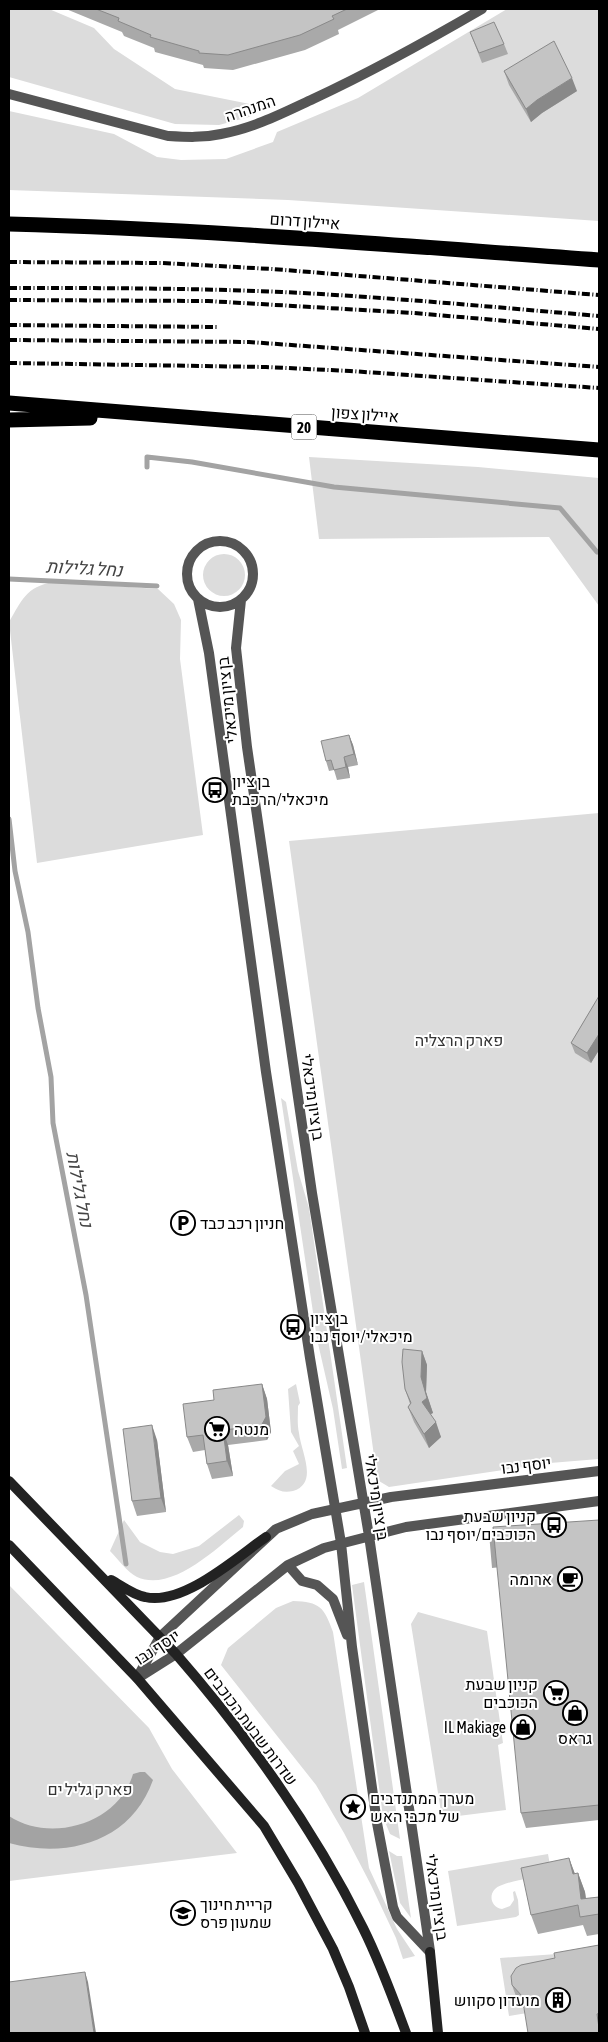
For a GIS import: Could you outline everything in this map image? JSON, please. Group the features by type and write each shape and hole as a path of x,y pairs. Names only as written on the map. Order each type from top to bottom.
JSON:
{"highway":[{"name":"איילון דרום","path":"9,224 126,227 260,235 599,260"},
{"name":"איילון צפון","path":"9,403 599,450"},
{"path":"9,420 167,417"}],"main road":[{"name":"שדרות שבעת הכוכבים","path":"9,1481 176,1654 289,1800 310,1830 364,1929 387,1981 406,2033"},
{"path":"95,1568 126,1589 145,1597 163,1598 176,1595 199,1584 266,1538"},
{"path":"9,1545 137,1678 264,1826 333,1949 349,1986 365,2033"},
{"path":"430,1952 438,2033"}],"street":[{"name":"המנהרה","path":"9,94 168,136 192,137 220,134 268,120 339,87 482,9"},
{"path":"223,542 240,548 251,563 252,584 241,600 225,607 215,607 198,599 190,588 188,580 189,563 193,556 206,544 223,542"},
{"name":"בן ציון מיכאלי","path":"198,599 209,653 267,1079 341,1543 352,1646 390,1895 397,1917 430,1952"},
{"name":"בן ציון מיכאלי","path":"241,600 236,648 247,747 312,1192 364,1503 430,1952"},
{"name":"יוסף נבו","path":"137,1678 160,1637 276,1529 312,1514 400,1496 599,1471"},
{"name":"יוסף נבו","path":"137,1678 176,1654 288,1565 324,1548 406,1526 599,1501"},
{"path":"288,1565 302,1581 317,1585 333,1599 352,1646"}],"green space":[{"path":"9,9 49,9 94,28 114,49 175,89 265,107 249,117 219,125 175,124 9,77"},
{"path":"507,9 599,9 599,221 288,200 9,190 9,111 114,134 157,157 181,160 226,159 273,142 277,132 358,98"},
{"path":"309,457 478,467 599,478 599,606 549,537 319,539"},
{"path":"228,554 236,557 242,563 245,575 242,587 236,593 220,596 212,593 206,587 203,571 206,563 212,557"},
{"path":"53,582 158,589 174,604 181,620 180,659 203,835 37,863 9,622 22,601 31,591 44,584"},
{"name":"פארק הרצליה","path":"599,813 599,1459 550,1463 389,1487 379,1481 375,1463 289,841"},
{"path":"281,1098 286,1102 298,1171 309,1208 347,1468 342,1469 333,1409 317,1339"},
{"path":"296,1384 300,1403 298,1406 298,1430 307,1474 301,1487 293,1491 284,1492 271,1486 285,1471 299,1464 293,1451 299,1446 291,1432 288,1389"},
{"path":"239,1515 244,1521 243,1527 194,1566 165,1579 151,1580 133,1575 110,1551 124,1520 140,1542 160,1552 173,1554 199,1546"},
{"path":"364,1582 400,1839 390,1834 383,1817 352,1585"},
{"name":"פארק גליל ים","path":"9,1585 149,1728 172,1769 237,1853 9,1881"},
{"path":"293,1601 309,1603 324,1611 333,1632 369,1868 397,1929 415,1956 403,1959 396,1938 371,1885 316,1785 221,1665 228,1648 276,1608"},
{"path":"418,1612 487,1631 503,1743 498,1745 506,1810 442,1818 411,1624"},
{"path":"389,1851 397,1856 402,1856 411,1918 400,1903"},
{"path":"548,1854 552,1876 508,1883 497,1887 492,1894 491,1897 494,1905 502,1909 510,1906 514,1900 513,1892 515,1891 519,1915 457,1926 448,1871"},
{"path":"599,1951 518,2002 524,2009 533,2012 509,2016 500,1958"}],"shaded area":[{"path":"561,1528 501,1567 492,1568 489,1533"},
{"path":"145,1772 153,1780 143,1801 129,1818 113,1831 94,1841 53,1849 9,1843 9,1816 26,1824 44,1828 63,1828 82,1824 99,1816 114,1805 125,1791 133,1774"}],"building":[{"path":"96,9 347,9 332,16 334,19 300,35 228,55 199,53 199,51 150,37 151,35 118,21 119,18"},
{"path":"494,22 504,44 479,53 470,32"},
{"path":"554,41 572,78 526,109 504,71"},
{"path":"349,735 354,754 344,757 346,767 334,770 331,760 326,761 321,741"},
{"path":"599,996 599,1034 587,1053 571,1043"},
{"path":"403,1349 422,1351 421,1377 427,1398 422,1402 436,1422 424,1434 408,1407 411,1403 405,1389 402,1362"},
{"path":"262,1384 266,1417 261,1426 223,1430 227,1461 207,1464 203,1435 187,1437 183,1404 214,1400 213,1390"},
{"path":"152,1425 161,1498 132,1501 123,1429"},
{"name":"קניון שבעת הכוכבים","path":"599,1520 599,1805 521,1813 493,1527"},
{"path":"569,1858 573,1874 578,1873 581,1899 599,1897 599,1914 580,1917 578,1905 531,1915 521,1868"},
{"name":"מועדון סקווש","path":"599,1945 599,2013 597,2014 599,2033 528,2033 522,1996 512,1985 511,1976 516,1968 521,1965 555,1958 554,1953"},
{"path":"85,1972 94,2033 9,2033 9,1982"}],"waterway":[{"path":"147,467 147,457 192,462 334,487 560,508 597,552"},
{"name":"נחל גלילות","path":"9,579 157,586"},
{"name":"נחל גלילות","path":"9,819 15,871 28,932 38,1008 51,1077 53,1123 86,1295 126,1564"}],"railway":[{"path":"9,262 162,263 272,269 599,295"},
{"path":"9,288 180,289 282,292 401,299 599,316"},
{"path":"9,300 208,301 414,313 599,329"},
{"path":"9,325 218,327"},
{"path":"9,340 249,342 599,367"},
{"path":"9,363 266,367 599,388"}],"place":[{"name":"בן ציון מיכאלי/הרכבת","path":"215,790"},
{"name":"חניון רכב כבד","path":"183,1223"},
{"name":"בן ציון מיכאלי/יוסף נבו","path":"293,1327"},
{"name":"מנטה","path":"217,1429"},
{"name":"קניון שבעת הכוכבים/יוסף נבו","path":"554,1525"},
{"name":"ארומה","path":"570,1579"},
{"name":"קניון שבעת הכוכבים","path":"556,1693"},
{"name":"גראס","path":"575,1713"},
{"name":"IL Makiage","path":"523,1727"},
{"name":"מערך המתנדבים של מכבי האש","path":"353,1807"},
{"name":"קריית חינוך שמעון פרס","path":"183,1913"},
{"name":"מועדון סקווש","path":"558,2000"}]}
